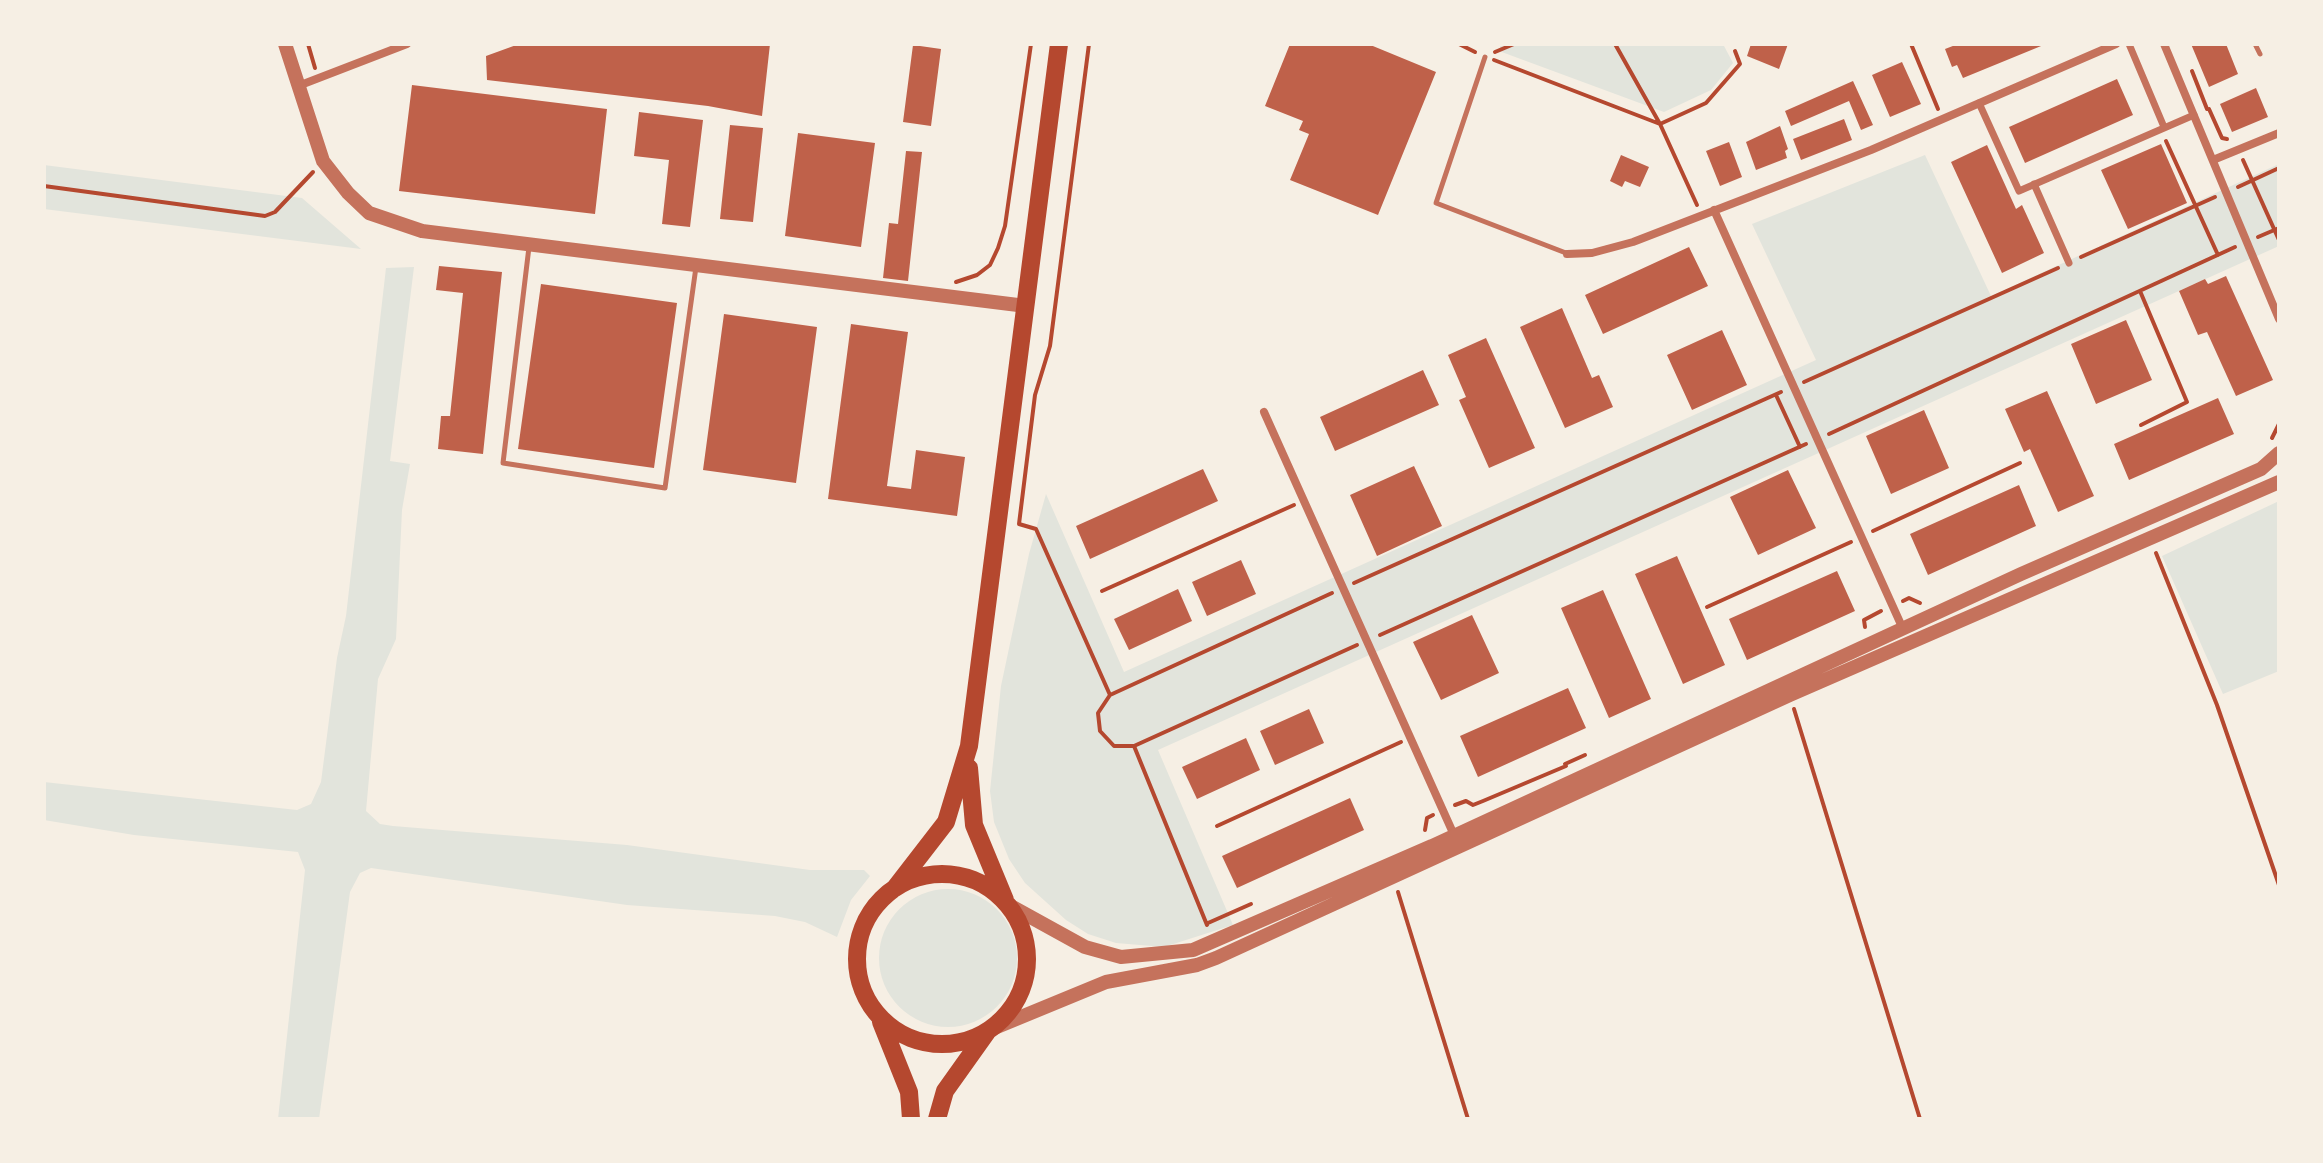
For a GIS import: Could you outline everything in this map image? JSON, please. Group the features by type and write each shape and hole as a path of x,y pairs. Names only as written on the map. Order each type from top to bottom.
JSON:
{"main road":[{"path":"911,1119 909,1092 878,1016 859,980 858,946 869,915 895,888 946,822 969,746 1059,44"},
{"path":"937,1119 945,1091 987,1031 1012,1008 1026,975 1024,938 974,825 969,746"},
{"path":"895,888 922,876 950,874 979,883 1007,904"},
{"path":"878,1016 906,1037 932,1044 963,1042 987,1031"}],"street":[{"path":"285,44 323,161 348,193 369,213 422,231 1026,306"},
{"path":"297,86 407,44"},
{"path":"1567,254 1614,248 1701,215 1942,119 2116,44"},
{"path":"2129,44 2162,128"},
{"path":"2164,44 2279,319"},
{"path":"1979,103 2019,191 2194,115"},
{"path":"2213,160 2279,133"},
{"path":"2034,184 2069,263"},
{"path":"1714,210 1903,629"},
{"path":"1264,412 1454,835"},
{"path":"1007,904 1085,947 1121,957 1159,956 1209,943 2261,469 2279,453"},
{"path":"987,1031 1091,987 1207,962 1839,673 2279,482"},
{"path":"1903,629 1917,630 1960,614 1982,611"},
{"path":"1839,673 1853,661 1894,641 1903,629"},
{"path":"1454,835 1466,837 1512,815 1530,812"},
{"path":"1371,888 1393,872 1436,853 1454,835"}],"lane":[{"path":"2255,44 2260,54"},
{"path":"1485,57 1436,203 1567,254"},
{"path":"529,246 503,463 665,488 696,266"}],"path":[{"path":"308,44 318,78"},
{"path":"954,299 957,279 977,275 990,265 1005,226 1031,44"},
{"path":"1089,44 1050,346 1035,395 1019,524 1036,529 1110,695"},
{"path":"1459,44 1485,57 1660,124 1706,103 1740,64 1735,51"},
{"path":"1485,57 1514,44"},
{"path":"1615,44 1660,124 1701,215"},
{"path":"1911,44 1942,119"},
{"path":"2209,109 2222,138 2234,137 2277,228 2279,240"},
{"path":"2162,128 2218,255"},
{"path":"44,186 265,216 275,212 323,161"},
{"path":"2277,228 1800,447 1134,746 1114,746 1100,731 1098,713 1110,695 2279,168"},
{"path":"2140,291 2187,402 2141,425"},
{"path":"1776,395 1800,447"},
{"path":"1102,591 1304,501"},
{"path":"2150,536 2217,705 2279,885"},
{"path":"1790,695 1920,1119"},
{"path":"1217,826 1410,737"},
{"path":"1134,746 1207,923 1209,943"},
{"path":"1393,878 1468,1119"}],"shaded area":[{"path":"1501,44 1723,44 1733,63 1711,90 1664,112 1499,51"},
{"path":"1925,155 1991,296 2279,164 2279,246 1158,750 1233,925 1164,947 1116,943 1088,934 1066,920 1025,883 1009,859 994,822 990,791 1001,686 1029,554 1046,494 1124,672 1816,360 1752,224"},
{"path":"44,165 302,198 361,249 44,209"},
{"path":"414,267 390,461 410,464 402,510 396,639 378,679 366,811 380,824 393,826 627,845 810,870 864,870 870,876 851,900 837,937 805,922 775,916 627,905 371,868 360,873 350,892 319,1119 278,1119 305,870 298,852 134,835 44,820 44,782 297,810 311,804 321,782 337,658 346,616 386,268"},
{"path":"2279,501 2279,671 2223,694 2162,556"},
{"path":"948,889 974,894 997,909 1012,932 1017,958 1012,984 997,1007 974,1022 948,1027 922,1022 899,1007 884,984 879,958 884,932 899,909 922,894"}],"building":[{"path":"519,44 770,44 762,116 708,106 487,80 486,56"},
{"path":"1290,44 1368,44 1436,72 1378,215 1290,180 1309,134 1299,130 1303,121 1265,106"},
{"path":"1751,44 1788,44 1779,69 1747,56"},
{"path":"1958,44 2046,44 1963,78 1957,65 1952,67 1945,49"},
{"path":"2191,44 2226,44 2238,74 2209,87"},
{"path":"913,45 941,49 931,126 903,122"},
{"path":"1902,62 1921,104 1890,117 1872,75"},
{"path":"2117,79 2133,115 2025,163 2009,127"},
{"path":"1853,81 1873,125 1861,130 1849,101 1791,126 1785,111"},
{"path":"412,85 607,109 595,214 399,191"},
{"path":"2256,88 2268,117 2232,132 2220,104"},
{"path":"639,112 703,120 690,227 662,224 669,160 634,156"},
{"path":"1844,119 1852,140 1801,160 1793,139"},
{"path":"730,125 763,128 753,222 720,219"},
{"path":"1780,126 1788,149 1785,151 1787,158 1756,170 1746,142"},
{"path":"798,133 875,143 861,247 785,236"},
{"path":"1729,142 1742,177 1720,186 1706,151"},
{"path":"2161,144 2187,203 2128,229 2101,170"},
{"path":"1987,145 2016,209 2022,205 2044,253 2002,273 1951,162"},
{"path":"906,151 922,152 908,281 883,278 889,223 898,224"},
{"path":"1621,155 1649,167 1640,187 1625,181 1622,187 1610,181"},
{"path":"1689,247 1708,286 1603,334 1585,295"},
{"path":"439,266 502,272 483,454 438,449 441,416 450,416 463,293 436,290"},
{"path":"2226,276 2273,380 2236,396 2207,332 2198,335 2179,291 2205,279 2208,284"},
{"path":"541,284 677,303 654,468 518,449"},
{"path":"1562,308 1592,378 1599,375 1613,407 1565,428 1520,327"},
{"path":"724,314 817,327 796,483 703,470"},
{"path":"2126,320 2152,380 2096,404 2071,344"},
{"path":"851,324 908,332 887,486 911,489 916,450 965,457 957,516 828,499"},
{"path":"1722,330 1747,385 1692,410 1667,355"},
{"path":"1486,338 1535,448 1489,468 1459,400 1466,397 1448,355"},
{"path":"1423,370 1439,405 1335,451 1320,417"},
{"path":"2047,391 2094,496 2058,512 2030,449 2024,452 2005,409"},
{"path":"2218,398 2234,434 2129,480 2114,444"},
{"path":"1924,410 1949,468 1891,494 1866,436"},
{"path":"1414,466 1442,526 1377,556 1350,495"},
{"path":"1203,469 1218,501 1090,559 1076,526"},
{"path":"1788,470 1816,528 1758,555 1730,497"},
{"path":"2019,485 2036,526 1928,575 1910,534"},
{"path":"1677,556 1725,665 1683,684 1635,574"},
{"path":"1241,560 1256,594 1207,616 1192,582"},
{"path":"1837,571 1855,611 1747,660 1729,619"},
{"path":"1178,589 1192,621 1129,650 1114,619"},
{"path":"1603,590 1651,699 1609,718 1561,608"},
{"path":"1472,615 1499,673 1441,700 1413,642"},
{"path":"1568,688 1586,728 1478,777 1460,736"},
{"path":"1309,709 1324,743 1275,765 1260,731"},
{"path":"1246,738 1260,770 1197,799 1182,767"},
{"path":"1350,798 1364,830 1237,888 1222,856"}]}
